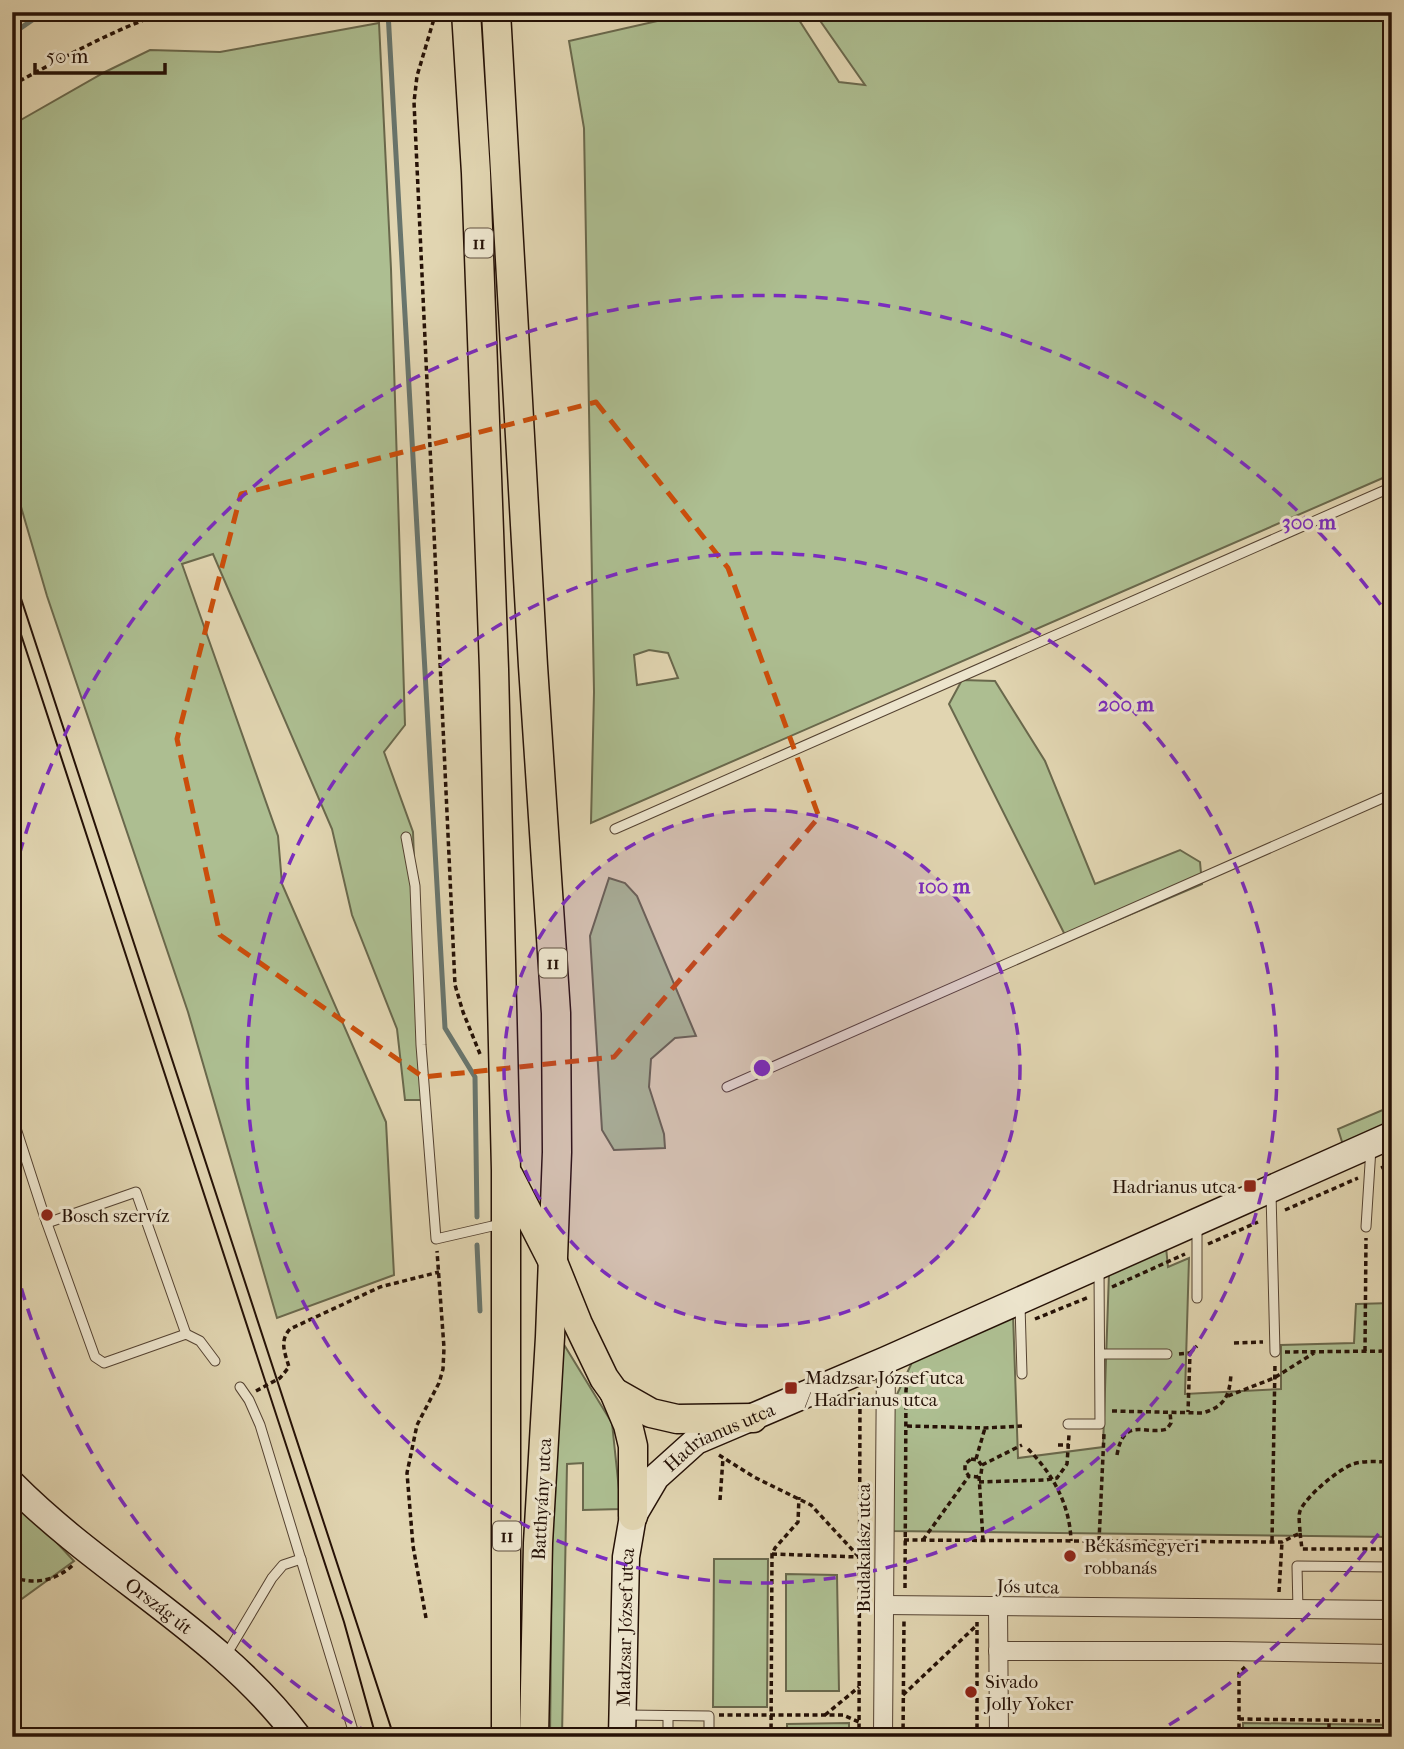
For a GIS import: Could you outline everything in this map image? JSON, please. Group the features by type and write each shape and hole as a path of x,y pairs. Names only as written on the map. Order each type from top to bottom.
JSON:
{"main road":[{"name":"11","path":"466,12 476,173 495,669 507,1223"},
{"name":"11","path":"496,12 533,666 556,1013 557,1152 553,1262"},
{"path":"506,1170 553,1262 578,1324 628,1425 632,1446 633,1516"},
{"name":"Batthyány utca","path":"506,1737 507,1223"},
{"name":"Batthyány utca","path":"534,1737 538,1543 553,1262"},
{"path":"614,1392 651,1413 677,1419 754,1418"}],"street":[{"name":"Hadrianus utca","path":"633,1516 656,1477 696,1441 886,1369 1020,1312 1100,1264 1382,1139"},
{"name":"Budakalász utca","path":"883,1737 886,1369"},
{"name":"Ország út","path":"12,1484 88,1551 224,1658 261,1692 298,1737"},
{"name":"Madzsar József utca","path":"622,1726 625,1557 633,1516"},
{"name":"Jós utca","path":"884,1605 1392,1610"},
{"path":"998,1606 999,1737"},
{"path":"998,1651 1392,1654"}],"lane":[{"path":"615,829 1392,487"},
{"path":"727,1087 1392,794"},
{"path":"406,837 415,886 421,1045 436,1239 507,1223"},
{"path":"12,1116 95,1357 104,1363 186,1334"},
{"name":"Hadrianus utca","path":"1366,1227 1370,1172 1382,1139"},
{"path":"1271,1188 1275,1347"},
{"path":"47,1223 136,1192 186,1334 200,1341 215,1362"},
{"path":"1196,1222 1197,1298"},
{"path":"1068,1424 1100,1424 1100,1264"},
{"path":"1020,1312 1022,1374"},
{"path":"1100,1354 1167,1354"},
{"path":"240,1387 260,1425 355,1737"},
{"path":"224,1658 272,1578 283,1565 301,1559"},
{"path":"1298,1610 1297,1566 1392,1567"},
{"path":"668,1716 668,1737"},
{"path":"622,1726 668,1716 709,1716 709,1737"}],"path":[{"path":"12,85 102,38 138,21 166,12"},
{"path":"436,12 417,76 414,116 455,985 481,1057"},
{"path":"12,834 18,840 19,875"},
{"path":"1020,1312 1100,1292 1392,1163"},
{"path":"1365,1351 1366,1227"},
{"path":"426,1618 413,1546 407,1473 417,1425 439,1383 443,1369 444,1348 436,1239"},
{"path":"264,1386 280,1378 289,1367 283,1345 285,1335 290,1329 380,1287 439,1272"},
{"path":"1234,1343 1316,1351 1392,1351"},
{"path":"1167,1354 1190,1353 1197,1346"},
{"path":"1272,1541 1275,1347"},
{"path":"1100,1541 1102,1411 1212,1411 1228,1396 1274,1378 1316,1351"},
{"path":"1188,1413 1190,1353"},
{"path":"859,1737 861,1383 886,1369 914,1371 926,1366"},
{"path":"903,1737 906,1384 914,1371"},
{"path":"1228,1396 1231,1373"},
{"path":"1117,1455 1119,1445 1127,1433 1143,1428 1160,1431 1167,1429 1171,1423 1170,1412"},
{"path":"979,1482 1052,1479 1061,1475 1069,1445 1068,1424"},
{"path":"907,1426 1022,1426"},
{"path":"976,1460 985,1428"},
{"path":"696,1441 754,1477 811,1505 859,1557"},
{"path":"980,1466 1022,1445"},
{"path":"1058,1445 1069,1445"},
{"path":"1028,1449 1052,1479 1065,1504 1071,1541"},
{"path":"720,1500 723,1458"},
{"path":"969,1476 965,1471 965,1464 971,1459 980,1462 983,1469 979,1476 983,1540"},
{"path":"1392,1462 1354,1464 1346,1467 1312,1495 1300,1512 1302,1549 1392,1549"},
{"path":"923,1540 969,1476"},
{"path":"969,1476 979,1476"},
{"path":"771,1737 772,1554 798,1522 799,1497"},
{"path":"772,1554 859,1557 905,1541 923,1540 1282,1542 1300,1533"},
{"path":"1279,1598 1282,1542"},
{"path":"12,1577 43,1582 69,1569 88,1551"},
{"path":"977,1606 977,1737"},
{"path":"903,1695 977,1625"},
{"path":"1239,1737 1240,1673 1246,1666 1255,1666"},
{"path":"824,1716 859,1687"},
{"path":"719,1726 718,1715 844,1716 859,1722"},
{"path":"1239,1719 1392,1721"},
{"path":"1329,1721 1329,1737"}],"highlighted area":[{"path":"596,402 728,568 819,817 614,1057 423,1077 220,935 177,739 241,494"}],"green space":[{"path":"697,12 755,12 767,19 773,12 783,12 799,20 839,82 865,85 814,12 1392,12 1392,474 591,823 594,692 584,128 569,41","holes":["649,650 668,653 678,678 637,685 634,655"]},
{"path":"379,23 391,269 405,725 384,752 413,832 423,1100 405,1100 397,1029 352,915 332,829 213,554 182,564 278,836 282,884 386,1122 394,1275 277,1318 188,1012 47,596 12,476 12,125 105,72 150,50 220,52"},
{"path":"962,680 995,681 1045,761 1095,884 1180,850 1200,862 1202,884 1068,941 949,704"},
{"path":"609,878 625,883 637,896 696,1036 675,1038 651,1059 649,1087 664,1134 665,1148 614,1150 602,1130 590,936"},
{"path":"1392,1106 1392,1123 1343,1145 1338,1129"},
{"path":"1166,1247 1168,1267 1189,1258 1185,1394 1281,1389 1281,1345 1354,1343 1356,1304 1392,1303 1392,1537 891,1531 892,1405 915,1356 1013,1314 1018,1458 1103,1447 1109,1273"},
{"path":"563,1343 612,1423 621,1509 583,1510 583,1463 567,1464 562,1737 550,1737 553,1464"},
{"path":"12,1495 74,1561 12,1606"},
{"path":"714,1559 768,1559 767,1707 713,1707"},
{"path":"786,1574 837,1575 839,1691 786,1691"},
{"path":"849,1723 849,1737 787,1737 787,1724"},
{"path":"1243,1723 1392,1725 1392,1737 1243,1737"}],"waterway":[{"path":"12,34 44,12"},
{"path":"388,12 445,1028 475,1077 477,1217"},
{"path":"477,1245 480,1311"}],"tram line":[{"path":"12,571 394,1737"},
{"path":"12,607 344,1622 376,1737"}],"place":[{"name":"Hadrianus utca","path":"1250,1186"},
{"name":"Bosch szervíz","path":"47,1215"},
{"name":"Madzsar József utca / Hadrianus utca","path":"791,1388"},
{"name":"Békásmegyeri robbanás","path":"1070,1556"},
{"name":"Sivado Jolly Yoker","path":"971,1692"}]}
